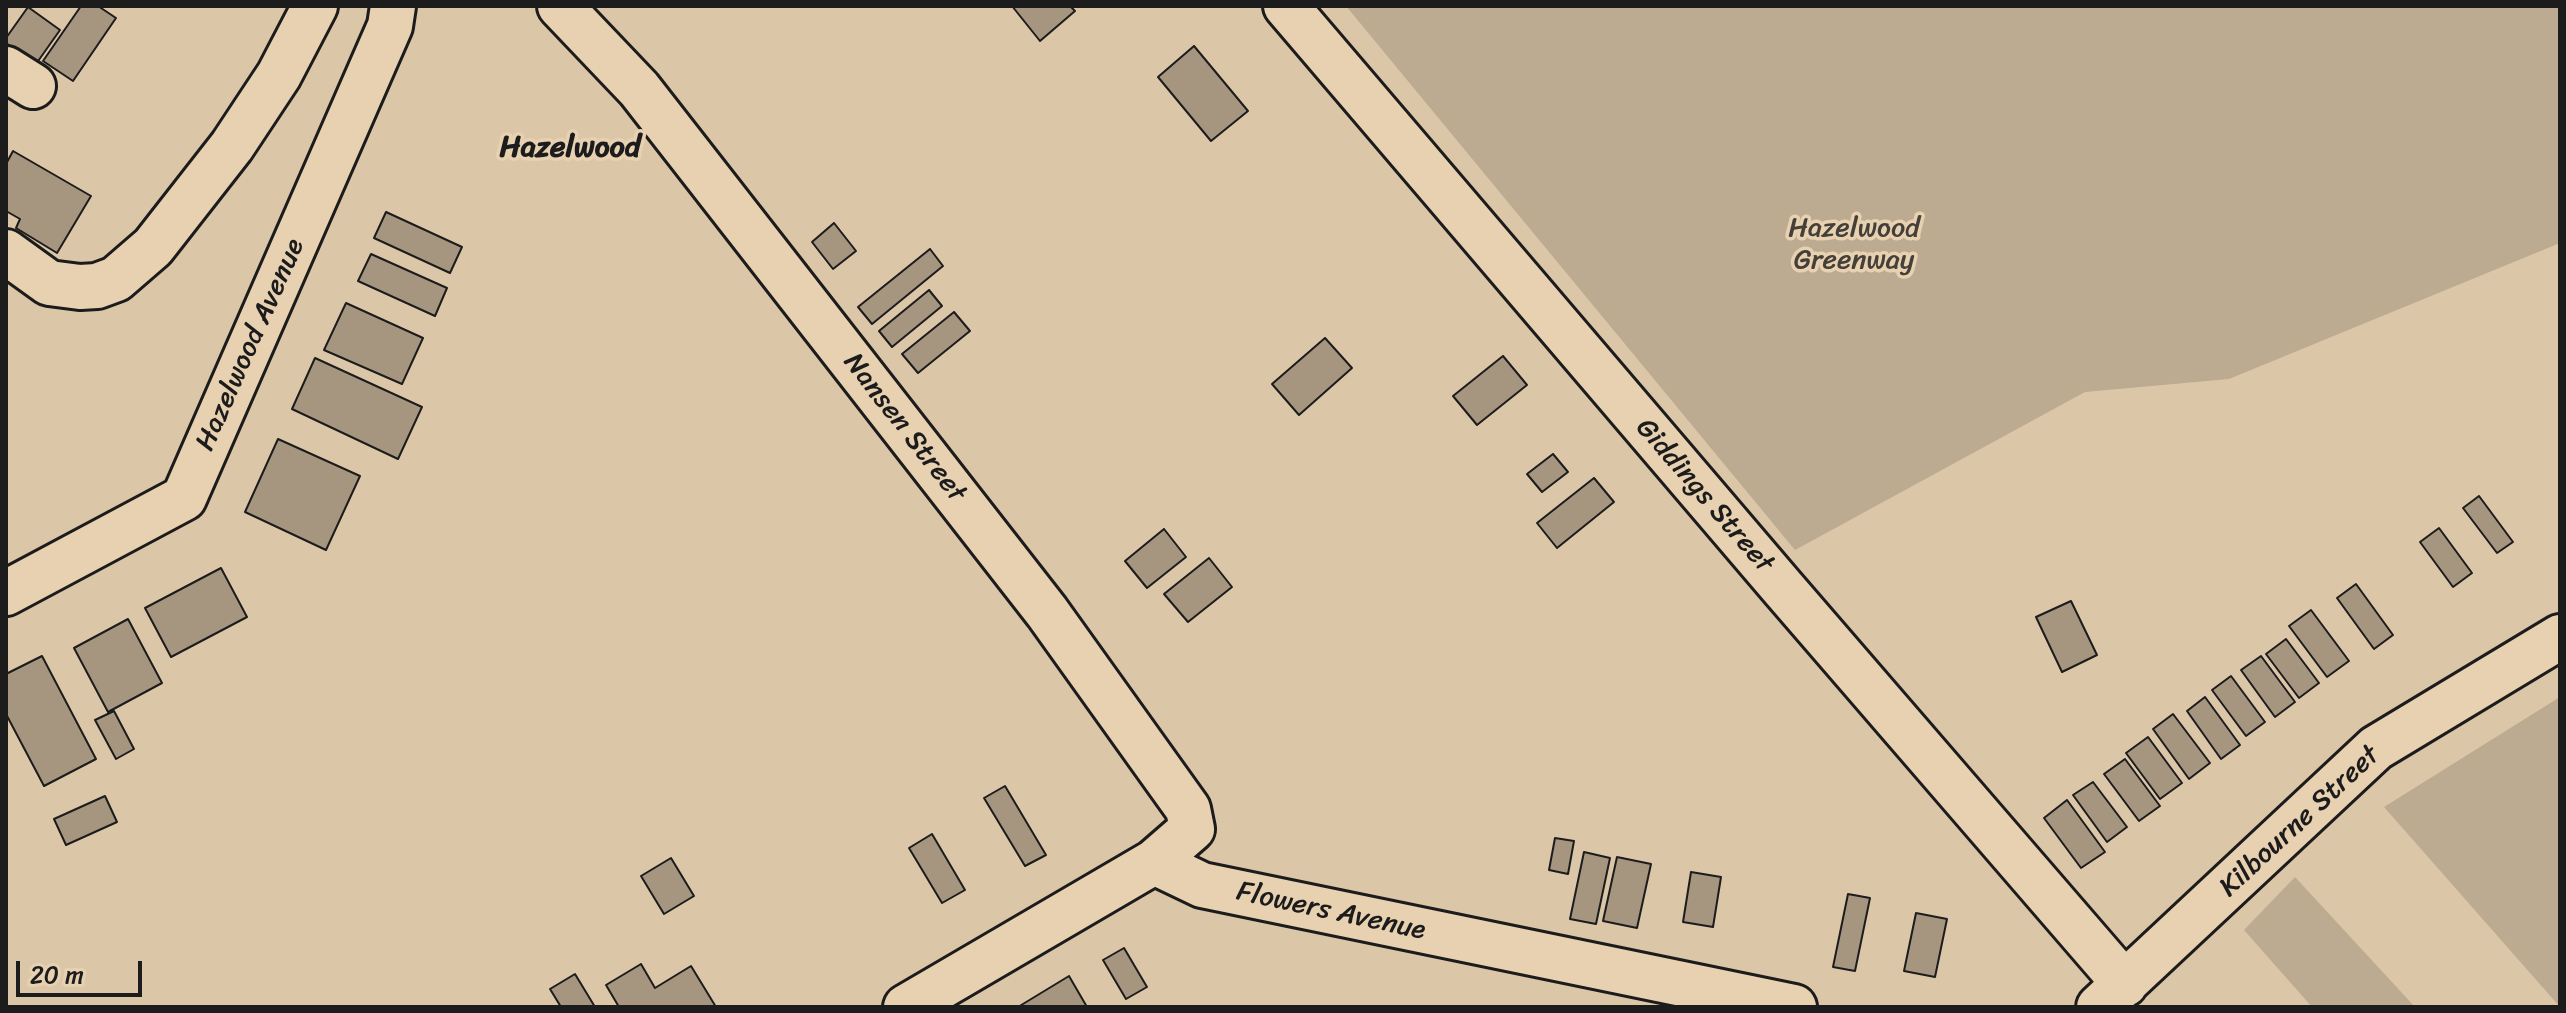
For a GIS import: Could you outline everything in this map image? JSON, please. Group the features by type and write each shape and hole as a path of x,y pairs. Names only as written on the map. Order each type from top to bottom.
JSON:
{"street":[{"path":"6,252 49,283 97,286 116,279 153,247 232,146 279,75 315,6"},
{"name":"Hazelwood Avenue","path":"6,593 184,498 390,26 393,6"},
{"name":"Nansen Street","path":"560,6 639,89 1047,612 1188,809 1192,829 1154,862"},
{"name":"Giddings Street","path":"1286,6 1782,587 2112,996"},
{"name":"Kilbourne Street","path":"2112,996 2376,748 2560,637"},
{"path":"906,1007 1154,862"},
{"name":"Flowers Avenue","path":"1154,862 1202,885 1794,1007"}],"green space":[{"name":"Hazelwood Greenway","path":"1346,6 2560,6 2560,243 2229,379 2085,392 1795,550"},
{"path":"2560,697 2560,1007 2384,807"},
{"path":"2295,877 2415,1007 2312,1007 2244,930"}],"building":[{"path":"81,6 98,6 116,18 73,81 43,61"},
{"path":"1012,6 1070,6 1075,11 1040,41"},
{"path":"28,7 60,30 36,64 6,43 6,38"},
{"path":"1194,46 1248,111 1211,141 1158,77"},
{"path":"13,151 91,196 57,253 16,228 20,219 6,211 6,164"},
{"path":"386,212 462,247 450,273 374,238"},
{"path":"834,223 856,251 833,269 812,242"},
{"path":"930,249 943,266 872,324 858,307"},
{"path":"371,254 447,288 435,316 358,281"},
{"path":"929,290 942,306 892,347 879,331"},
{"path":"346,303 423,338 402,384 324,350"},
{"path":"954,312 970,331 918,373 902,354"},
{"path":"1325,338 1352,368 1299,415 1272,384"},
{"path":"1503,356 1527,385 1477,425 1453,396"},
{"path":"315,358 422,407 398,459 292,409"},
{"path":"278,439 360,476 326,550 245,512"},
{"path":"1553,454 1568,472 1542,492 1527,474"},
{"path":"1594,478 1614,502 1557,548 1537,523"},
{"path":"2479,496 2513,542 2497,553 2463,508"},
{"path":"2439,528 2472,573 2453,587 2420,542"},
{"path":"1164,529 1186,557 1147,588 1125,561"},
{"path":"1209,558 1232,587 1188,622 1164,594"},
{"path":"221,568 247,617 171,657 145,608"},
{"path":"2356,584 2393,635 2374,649 2337,598"},
{"path":"2071,601 2097,655 2062,672 2036,617"},
{"path":"2311,610 2349,661 2327,677 2289,626"},
{"path":"128,619 162,683 108,712 74,648"},
{"path":"2286,639 2319,683 2299,698 2266,654"},
{"path":"42,656 96,759 44,786 6,714 6,674"},
{"path":"2261,656 2295,702 2275,717 2241,670"},
{"path":"2231,676 2265,722 2246,736 2212,690"},
{"path":"2205,697 2240,745 2221,759 2187,711"},
{"path":"114,711 134,749 116,759 95,720"},
{"path":"2173,714 2210,763 2189,779 2153,729"},
{"path":"2148,737 2182,783 2160,799 2126,753"},
{"path":"2125,759 2160,806 2139,821 2104,774"},
{"path":"2093,782 2127,827 2107,842 2073,795"},
{"path":"1005,786 1046,855 1025,866 984,798"},
{"path":"105,796 117,822 66,845 54,819"},
{"path":"2067,800 2105,852 2081,868 2044,818"},
{"path":"932,834 965,890 942,903 909,848"},
{"path":"1555,838 1574,841 1568,874 1549,870"},
{"path":"1584,852 1610,858 1596,924 1570,919"},
{"path":"1617,857 1651,864 1637,928 1603,921"},
{"path":"671,858 694,896 664,914 641,876"},
{"path":"1691,872 1721,877 1713,927 1683,922"},
{"path":"1848,894 1870,898 1855,971 1833,967"},
{"path":"1916,913 1947,919 1935,977 1904,971"},
{"path":"1124,948 1147,987 1126,999 1103,960"},
{"path":"641,964 655,988 691,966 716,1007 619,1007 606,985"},
{"path":"575,974 595,1007 561,1007 550,989"},
{"path":"1069,976 1087,1007 1018,1007"}],"district":[{"name":"Hazelwood","path":"570,148"}]}
